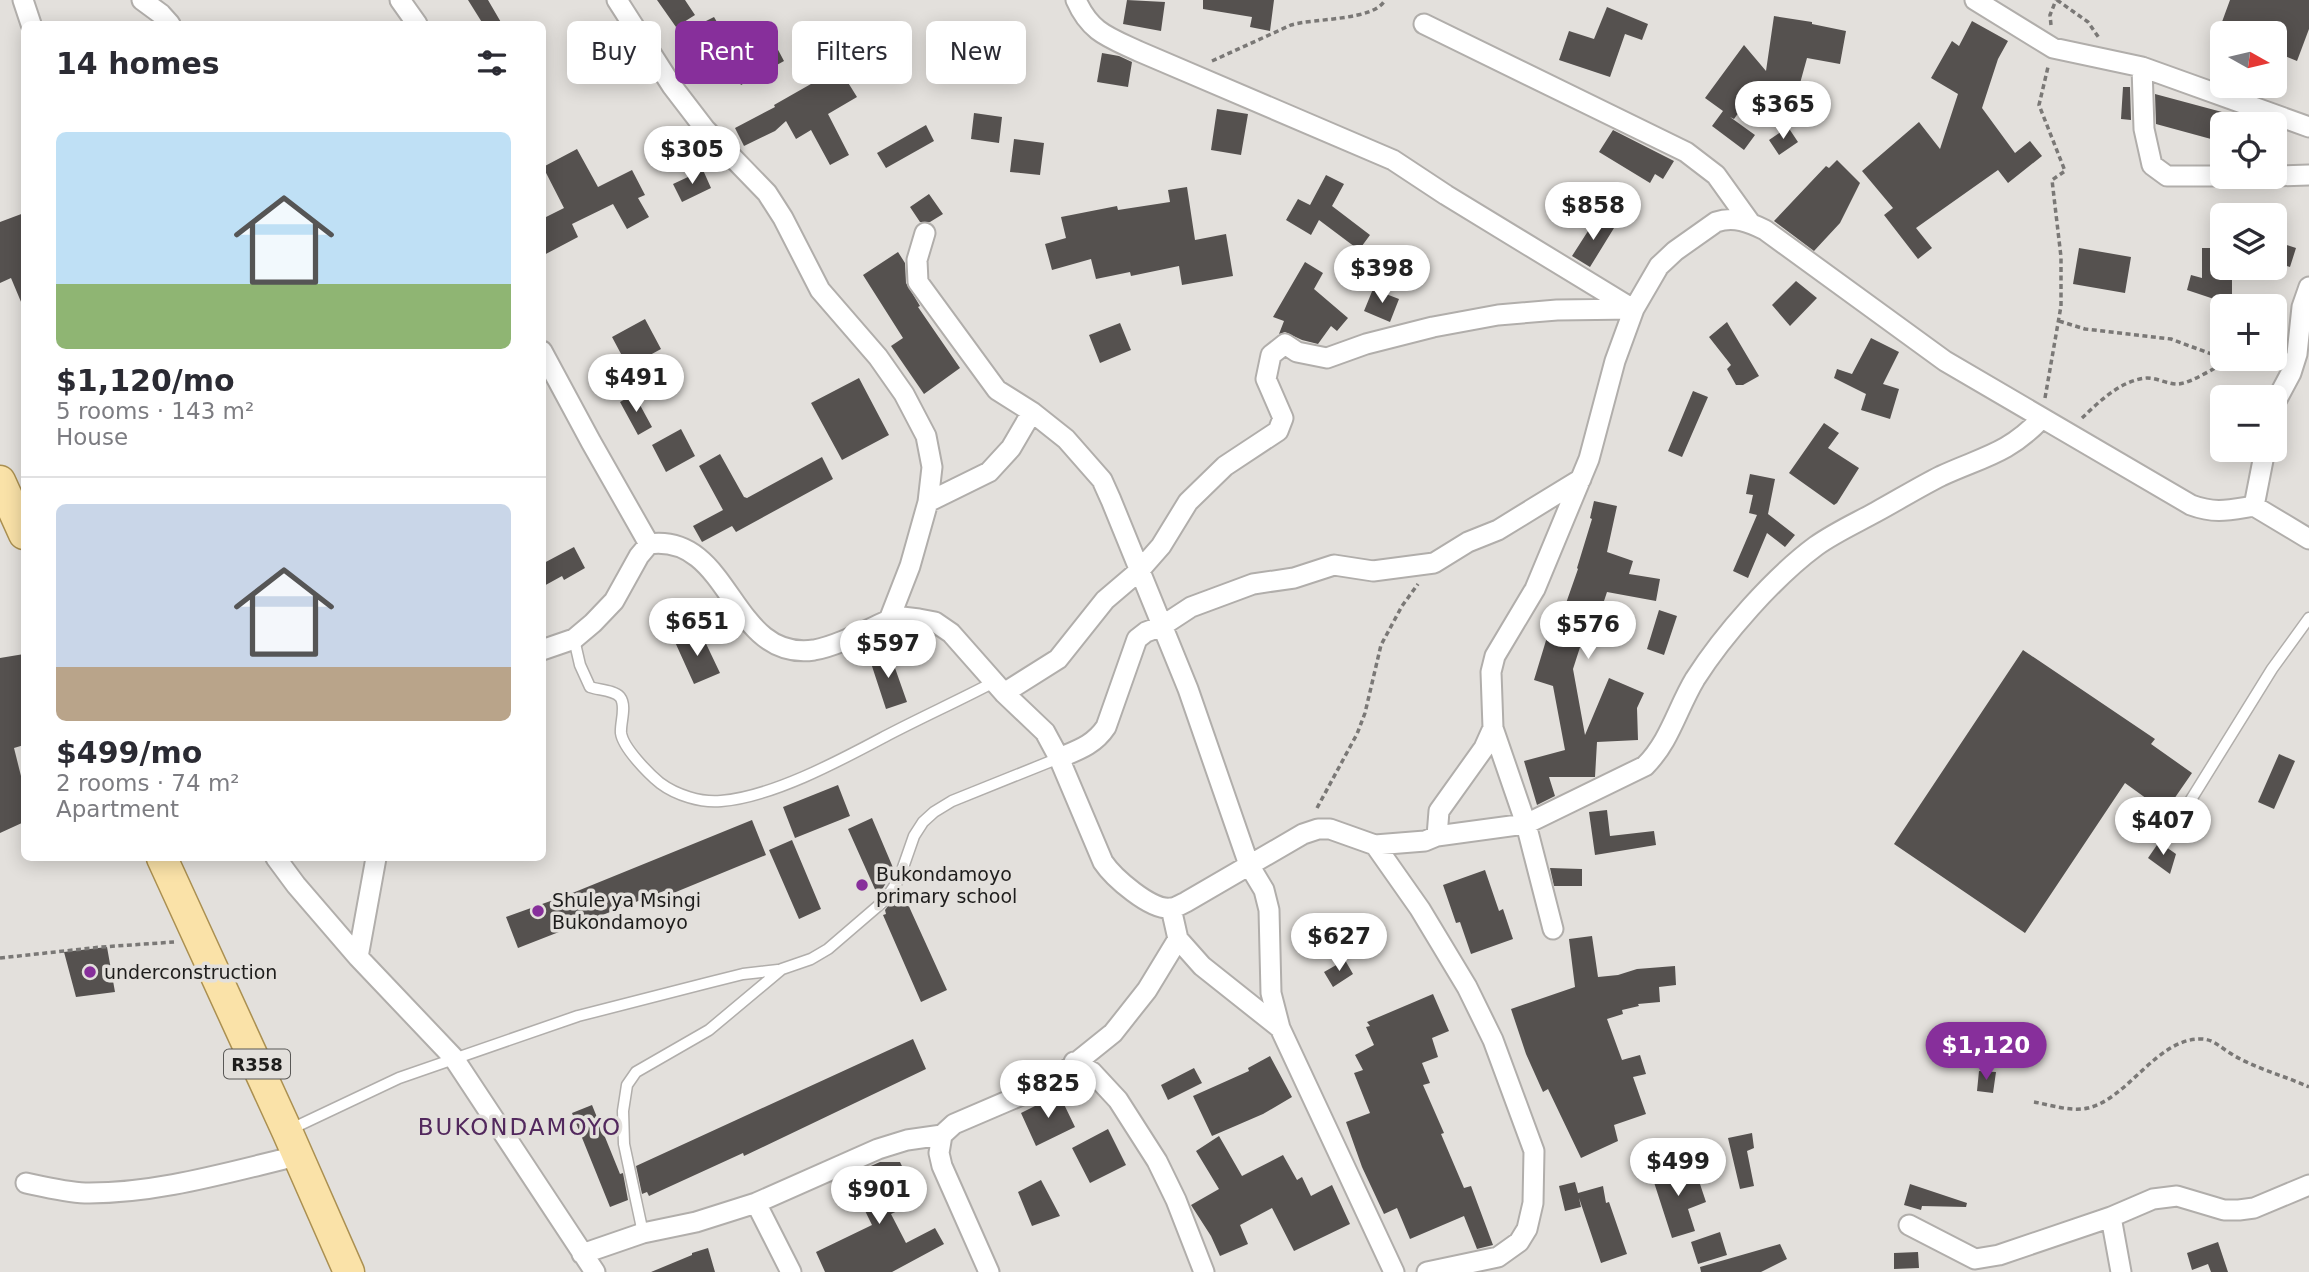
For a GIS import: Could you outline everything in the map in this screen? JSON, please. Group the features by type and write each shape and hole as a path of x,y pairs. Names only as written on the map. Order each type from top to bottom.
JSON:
{"main road":[{"path":"0,481 21,527"},
{"name":"R358","path":"163,861 349,1272"}],"street":[{"path":"23,0 30,21"},
{"path":"142,0 167,21"},
{"path":"400,0 415,21"},
{"path":"617,0 673,86 705,129 767,193 820,290 878,357 904,394 926,436 932,467 928,502 910,566 889,620"},
{"path":"1076,0 1083,15 1097,31 1393,160 1634,309"},
{"path":"1975,0 2053,48 2142,67 2309,127"},
{"path":"1424,24 1686,152 1704,163 1716,175 1749,221"},
{"path":"2142,67 2144,129 2152,165 2167,176 2210,176"},
{"path":"2287,175 2309,174"},
{"path":"1553,929 1525,824 1493,729 1491,672 1494,656 1535,589 1581,480 1615,360 1634,309 1659,266 1716,222 1733,219 1749,221 1765,230 1945,361 2191,505 2208,511 2255,506 2309,539"},
{"path":"925,233 917,260 918,282 997,390 1032,412 1066,439 1102,480 1188,690 1250,865 1264,890 1269,911 1268,962 1271,993 1280,1028 1394,1272"},
{"path":"2285,385 2297,355 2300,318 2309,287"},
{"path":"999,687 1058,659 1105,600 1139,571 1165,540 1188,502 1225,466 1278,431 1283,418 1269,389 1266,372 1271,355 1284,344 1297,352 1327,358 1366,344 1433,327 1499,315 1556,310 1634,309"},
{"path":"546,358 649,544"},
{"path":"928,502 989,472 1011,448 1032,412"},
{"path":"649,544 674,545 688,550 702,560 717,576 739,612 751,625 767,639 791,649 815,650 902,617 935,622 951,633 999,687 1045,732 1110,873 1119,882 1159,906 1171,908 1186,902 1303,834 1318,829 1330,829 1375,845 1425,841 1437,836 1525,824 1645,766 1660,752 1694,682 1716,648 1752,606 1816,546 1942,476 2003,450 2026,435 2041,419"},
{"path":"2255,506 2263,462"},
{"path":"1059,758 1088,746 1106,727 1137,639 1191,607 1253,584 1294,578 1324,566 1373,570 1434,563 1468,542 1498,530 1581,480"},
{"path":"546,649 574,639 614,601 639,556 649,544"},
{"path":"1437,836 1439,811 1484,748 1493,729"},
{"path":"1375,845 1420,909 1467,987 1493,1040 1534,1151 1534,1203 1527,1229 1520,1242 1498,1257 1427,1272"},
{"path":"278,861 358,957 453,1057 595,1272"},
{"path":"358,957 375,861"},
{"path":"1171,908 1178,939 1202,966 1280,1028"},
{"path":"582,1254 643,1233 696,1222 756,1203 878,1149 907,1140 942,1135 954,1124 968,1117 1052,1082 1074,1062 1113,1034 1178,939"},
{"path":"1074,1062 1091,1072 1112,1092 1157,1161 1176,1200 1204,1272"},
{"path":"942,1135 939,1153 942,1166 989,1272"},
{"path":"26,1183 83,1193 125,1191 224,1173 292,1143"},
{"path":"1909,1225 1975,1266 2153,1199 2177,1196 2224,1210 2254,1208 2309,1185"},
{"path":"756,1203 791,1272"},
{"path":"2111,1217 2121,1272"}],"lane":[{"path":"2179,819 2272,669 2309,618"},
{"path":"574,639 580,665 590,687 620,697 623,704 623,742 643,766 671,791 692,798 719,801 774,787 835,764 999,687"},
{"path":"292,1143 399,1078 453,1057 578,1016 743,974 782,969 811,959 885,900 899,879 914,836 934,812 953,801 1059,758"},
{"path":"643,1233 624,1144 623,1111 627,1086 636,1072 709,1030 782,969"}],"path":[{"path":"1187,72 1291,26 1366,14 1379,8 1385,0"},
{"path":"2041,419 2059,321 2061,257 2052,180 2065,171 2039,105 2053,48 2050,15 2056,0 2088,22 2113,59"},
{"path":"2059,321 2085,329 2171,339 2210,353"},
{"path":"2287,357 2297,355"},
{"path":"2067,434 2098,403 2130,382 2147,378 2173,384 2184,383 2210,368"},
{"path":"1303,834 1357,734 1365,713 1381,645 1402,606 1434,563"},
{"path":"0,958 101,947 201,941"},
{"path":"2034,1102 2076,1110 2088,1108 2102,1102 2156,1058 2192,1040 2204,1038 2251,1064 2309,1087"}],"building":[{"path":"468,0 488,0 500,21 481,21"},
{"path":"657,0 685,0 695,15 686,21 675,21 675,26"},
{"path":"1127,0 1165,2 1161,31 1123,24"},
{"path":"1203,0 1274,0 1270,31 1250,27 1252,17 1203,9"},
{"path":"2230,0 2309,0 2309,29 2297,61 2287,57 2287,21 2222,21"},
{"path":"1607,7 1648,24 1642,40 1625,34 1610,77 1559,60 1569,31 1594,39"},
{"path":"1774,16 1846,31 1840,64 1807,58 1799,87 1786,85 1787,95 1757,87 1734,119 1730,117 1755,135 1744,150 1712,126 1723,111 1705,98 1744,45 1766,71"},
{"path":"1972,21 2008,41 1998,59 1982,108 2015,153 2030,141 2042,156 2008,183 1998,170 1916,228 1932,248 1918,259 1884,215 1893,208 1862,171 1919,122 1940,149 1958,94 1931,78 1952,41 1959,46"},
{"path":"778,50 784,61 778,64"},
{"path":"1102,53 1132,62 1128,87 1097,82"},
{"path":"811,84 849,84 857,97 828,114 849,155 830,165 811,130 796,139 786,121 775,131 744,146 735,128 775,107 774,105"},
{"path":"2123,87 2130,87 2131,120 2121,119"},
{"path":"2155,94 2222,112 2210,112 2210,139 2156,124"},
{"path":"1217,109 1248,114 1241,155 1211,150"},
{"path":"974,113 1002,117 999,143 971,139"},
{"path":"926,125 934,141 886,168 877,153"},
{"path":"1788,127 1798,142 1779,155 1769,140"},
{"path":"1613,130 1674,161 1663,179 1655,174 1650,183 1599,152"},
{"path":"1014,139 1044,143 1040,175 1010,172"},
{"path":"577,149 598,187 632,170 645,195 638,198 649,217 627,229 613,204 572,224 578,237 546,254 546,217 564,208 546,173 546,165"},
{"path":"1837,160 1860,183 1840,223 1814,251 1774,221 1826,166 1829,168"},
{"path":"703,170 711,188 682,202 673,184"},
{"path":"1326,175 1344,184 1332,206 1370,235 1359,250 1319,220 1311,235 1286,220 1298,199 1310,205"},
{"path":"1187,187 1195,240 1226,234 1233,276 1182,285 1179,266 1131,276 1130,272 1096,279 1091,259 1052,270 1045,244 1066,238 1061,217 1117,206 1118,210 1170,202 1168,190"},
{"path":"929,194 943,214 930,222 920,222 910,207"},
{"path":"21,214 21,302 11,278 0,283 0,222"},
{"path":"1597,217 1614,228 1590,267 1572,256"},
{"path":"2287,245 2296,248 2290,267 2287,266"},
{"path":"2079,248 2131,257 2125,293 2073,284"},
{"path":"2202,248 2210,248 2210,280 2232,280 2232,294 2210,294 2210,298 2187,290 2191,275 2202,278"},
{"path":"898,252 905,263 906,283 920,306 918,307 960,368 924,394 891,346 903,338 863,275"},
{"path":"1305,262 1323,273 1314,289 1348,318 1337,331 1331,326 1318,344 1285,332 1279,334 1284,321 1273,317"},
{"path":"1796,281 1817,298 1790,326 1772,305"},
{"path":"1373,289 1399,299 1390,322 1364,311"},
{"path":"645,319 661,349 628,367 612,337"},
{"path":"1727,322 1759,376 1743,385 1736,385 1727,369 1731,365 1709,337"},
{"path":"1120,323 1131,350 1100,363 1089,335"},
{"path":"1871,338 1899,352 1883,384 1899,389 1890,419 1861,410 1866,394 1834,378 1837,369 1852,374"},
{"path":"859,378 889,435 842,460 811,403"},
{"path":"1693,391 1708,397 1682,457 1668,451"},
{"path":"634,394 652,427 638,435 620,402"},
{"path":"1824,423 1839,433 1828,448 1859,468 1834,505 1789,473"},
{"path":"681,429 695,456 666,472 652,445"},
{"path":"720,454 747,498 822,457 833,479 736,532 732,526 702,542 693,526 723,510 699,466"},
{"path":"1750,474 1775,479 1768,514 1795,535 1785,547 1767,533 1748,578 1733,571 1757,515 1749,513 1753,495 1746,494"},
{"path":"1594,501 1617,506 1607,552 1633,561 1629,574 1660,579 1656,601 1607,592 1599,616 1591,613 1573,669 1585,735 1609,678 1644,693 1637,708 1638,740 1597,742 1595,777 1549,777 1555,796 1537,805 1524,761 1565,750 1553,686 1534,680 1551,624 1558,626 1578,569 1592,519"},
{"path":"574,547 585,568 564,580 562,576 546,585 546,562"},
{"path":"1659,610 1677,616 1664,655 1647,649"},
{"path":"700,631 720,673 694,684 675,642"},
{"path":"2023,650 2155,739 2151,744 2192,773 2165,812 2125,783 2025,933 1894,844"},
{"path":"889,651 907,702 886,709 869,657"},
{"path":"21,654 21,746 14,748 21,776 21,823 0,833 0,658"},
{"path":"2279,754 2295,761 2274,809 2258,802"},
{"path":"838,785 850,816 795,838 783,807"},
{"path":"1607,810 1610,836 1654,831 1656,845 1595,855 1589,812"},
{"path":"872,818 894,870 878,896 848,829"},
{"path":"752,820 766,855 671,894 669,889 518,948 506,917"},
{"path":"792,840 821,909 799,919 769,850"},
{"path":"2159,842 2176,854 2170,874 2148,858"},
{"path":"1550,868 1582,869 1582,886 1554,886"},
{"path":"1485,870 1499,911 1503,909 1513,939 1471,954 1460,922 1456,923 1443,885"},
{"path":"901,889 947,990 921,1002 883,915"},
{"path":"1592,936 1598,977 1637,969 1675,966 1676,985 1659,987 1660,1002 1638,1004 1639,1006 1622,1010 1623,1014 1607,1019 1622,1060 1640,1055 1646,1074 1633,1077 1646,1114 1614,1125 1618,1141 1581,1158 1548,1089 1543,1092 1526,1054 1511,1009 1575,987 1569,939"},
{"name":"underconstruction","path":"107,947 115,992 76,997 64,952"},
{"path":"1345,960 1353,974 1333,987 1324,972"},
{"path":"1433,994 1449,1031 1432,1038 1438,1057 1422,1063 1430,1083 1423,1085 1464,1188 1471,1186 1493,1245 1477,1249 1464,1216 1410,1239 1397,1208 1384,1214 1362,1167 1346,1122 1370,1113 1354,1073 1363,1070 1355,1055 1374,1045 1366,1027 1370,1026 1367,1022"},
{"path":"913,1039 926,1069 744,1156 743,1153 649,1196 647,1192 642,1194 636,1166"},
{"path":"1270,1056 1292,1097 1263,1114 1212,1136 1193,1096 1249,1071 1248,1068"},
{"path":"1194,1068 1202,1083 1168,1100 1161,1085"},
{"path":"1979,1071 1996,1072 1993,1093 1977,1091"},
{"path":"1059,1094 1075,1127 1036,1146 1021,1113"},
{"path":"592,1105 620,1174 623,1173 628,1200 610,1207 572,1113"},
{"path":"1108,1129 1126,1165 1090,1183 1072,1148"},
{"path":"1752,1133 1754,1148 1747,1151 1754,1186 1740,1189 1728,1138"},
{"path":"1219,1136 1242,1176 1283,1155 1297,1180 1302,1177 1311,1196 1332,1185 1350,1224 1294,1251 1272,1208 1240,1225 1248,1244 1220,1256 1191,1205 1219,1189 1196,1151"},
{"path":"880,1162 900,1162 919,1201 891,1214 906,1243 935,1228 944,1244 892,1272 825,1272 816,1252 872,1225 848,1176"},
{"path":"1687,1164 1691,1180 1698,1178 1706,1202 1688,1209 1695,1231 1672,1238 1651,1173"},
{"path":"1041,1180 1060,1216 1032,1226 1018,1192"},
{"path":"1575,1182 1578,1193 1603,1186 1606,1203 1609,1202 1627,1254 1601,1263 1579,1198 1581,1207 1565,1211 1559,1186"},
{"path":"1910,1184 1967,1203 1966,1207 1922,1206 1921,1210 1904,1205"},
{"path":"1720,1232 1727,1255 1698,1264 1691,1242"},
{"path":"2218,1242 2228,1272 2211,1272 2208,1264 2192,1270 2187,1253"},
{"path":"1780,1244 1787,1259 1761,1272 1701,1272 1700,1267"},
{"path":"708,1248 715,1272 651,1272 692,1253"},
{"path":"1918,1252 1919,1268 1894,1269 1894,1253"}],"place":[{"name":"Bukondamoyo primary school","path":"862,885"},
{"name":"Shule ya Msingi Bukondamoyo","path":"538,911"},
{"name":"underconstruction","path":"90,972"}],"district":[{"name":"BUKONDAMOYO","path":"520,1127"}]}
